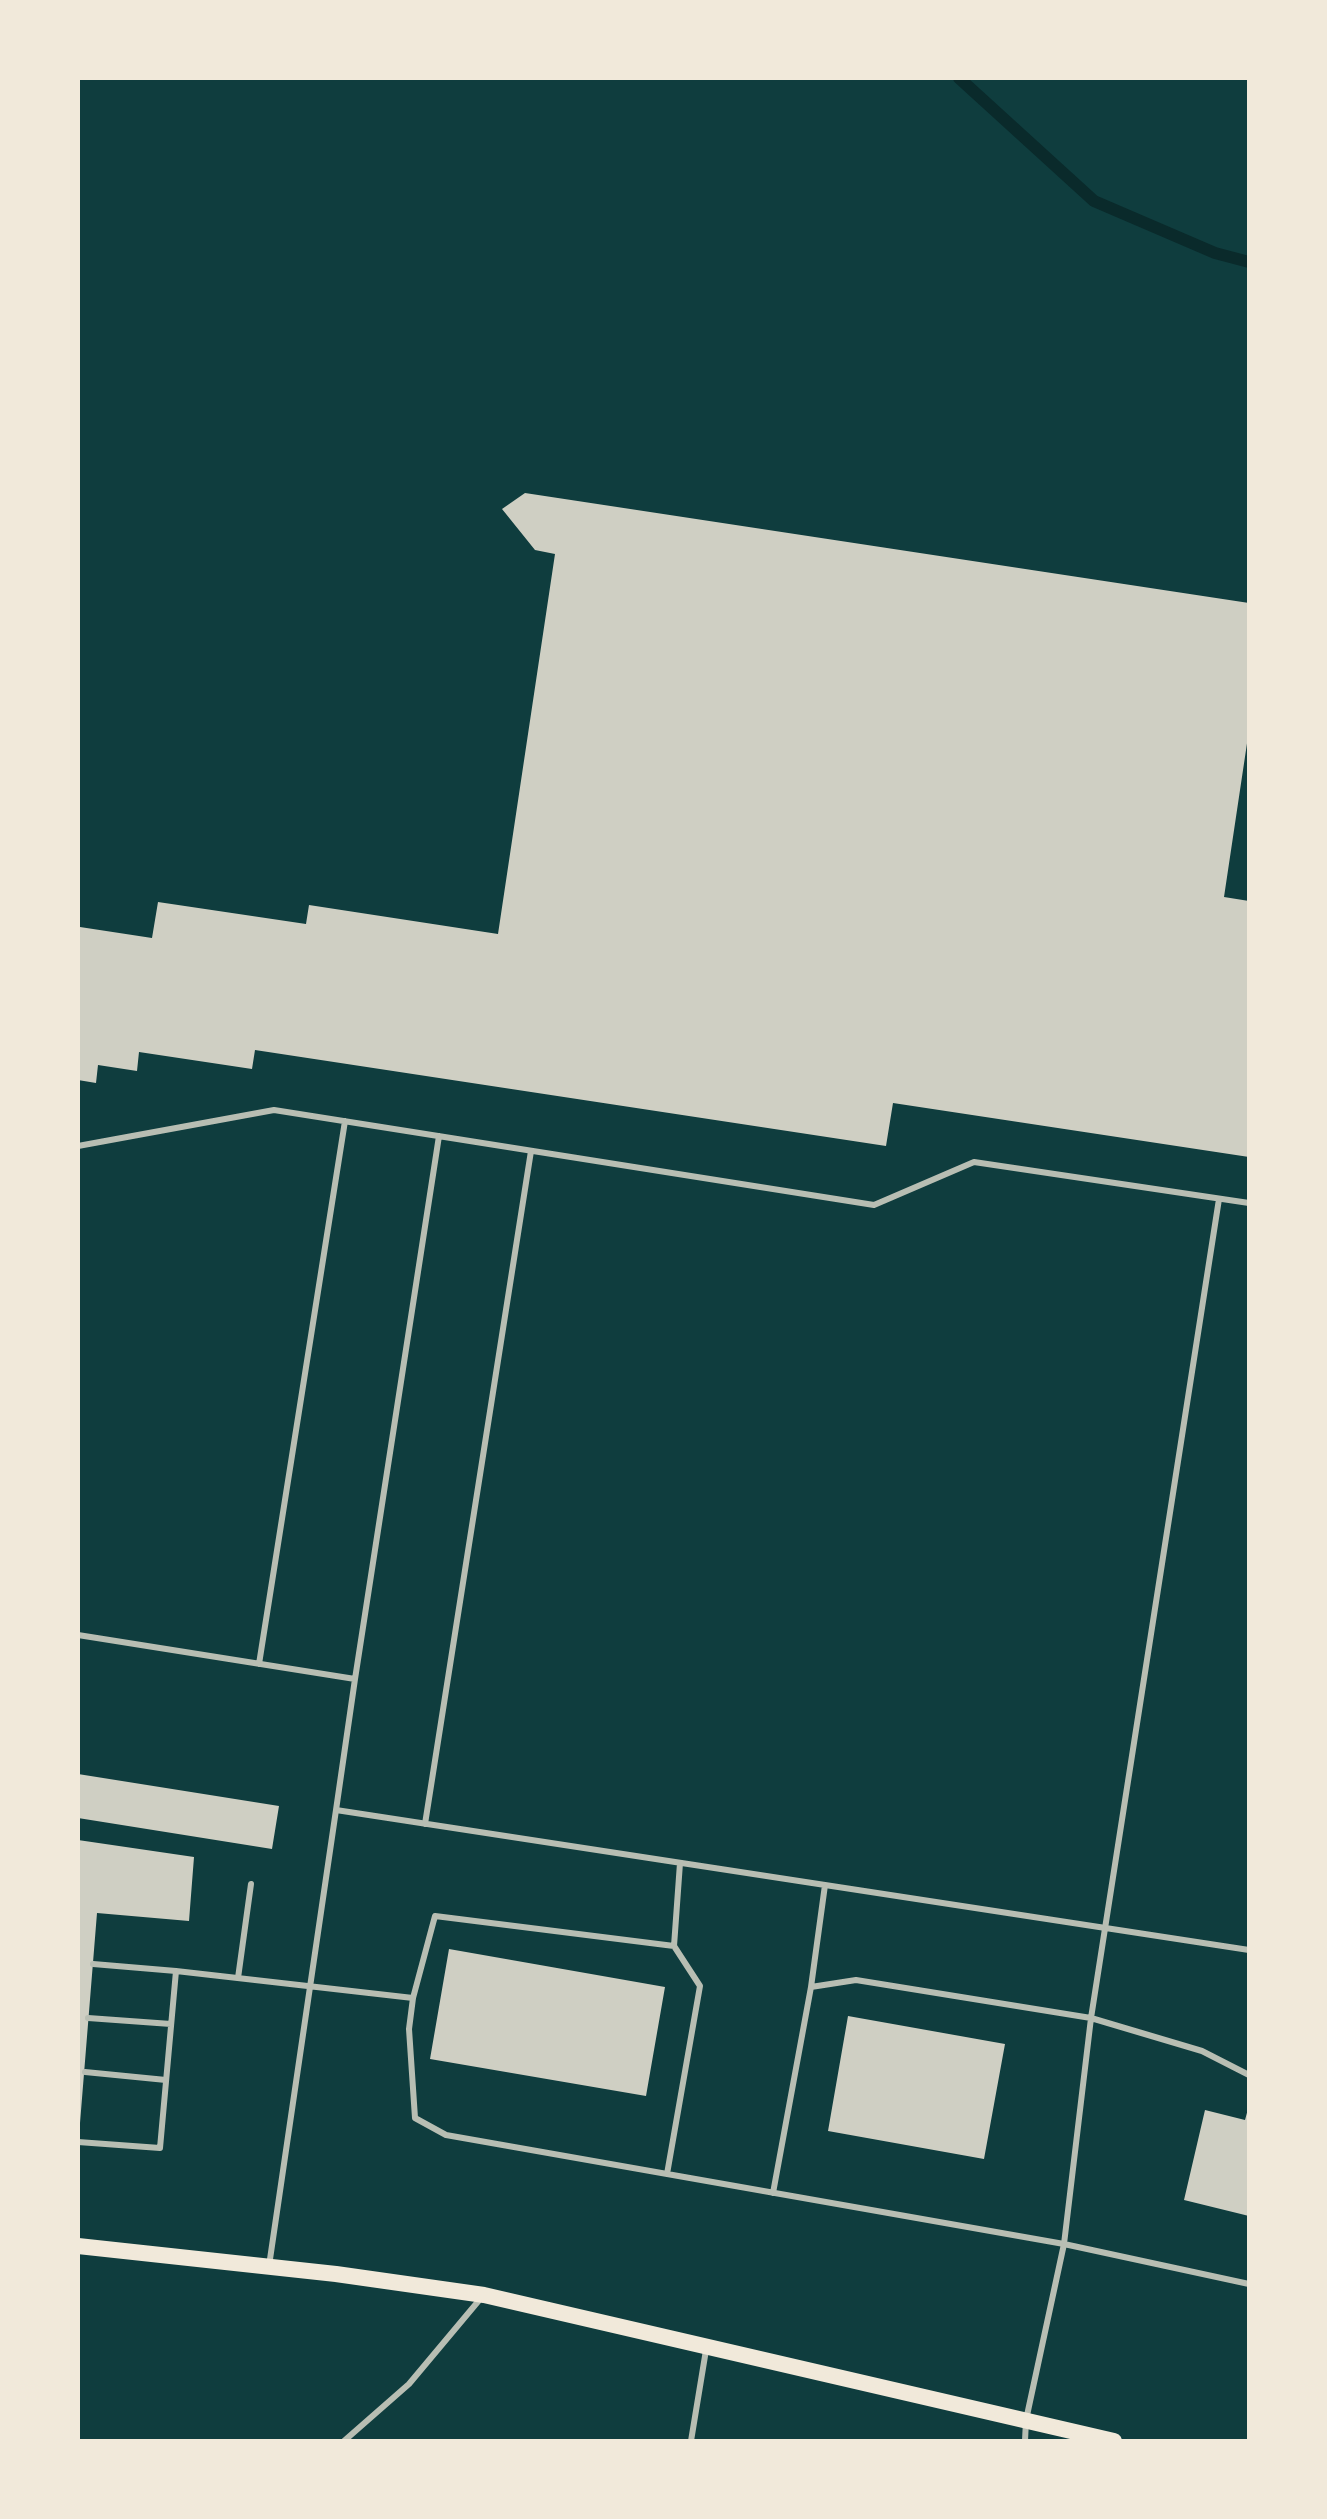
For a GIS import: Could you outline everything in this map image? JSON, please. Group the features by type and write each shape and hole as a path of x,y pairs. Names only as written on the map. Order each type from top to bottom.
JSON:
{"main road":[{"path":"78,2246 336,2274 484,2295 1114,2441"}],"lane":[{"path":"78,1146 274,1110 874,1205 974,1162 1249,1203"},
{"path":"259,1664 345,1121"},
{"path":"269,2267 439,1136"},
{"path":"425,1824 531,1151"},
{"path":"1025,2441 1026,2420 1064,2244 1091,2018 1219,1199"},
{"path":"78,1635 355,1679"},
{"path":"336,1810 1249,1950"},
{"path":"667,2174 700,1986 674,1946 680,1863"},
{"path":"238,1978 251,1884"},
{"path":"773,2193 811,1987 825,1885"},
{"path":"674,1946 435,1916 413,1998 409,2029 415,2118 446,2135 1064,2244 1249,2284"},
{"path":"93,1964 413,1998"},
{"path":"78,2142 160,2148 176,1971"},
{"path":"811,1987 856,1980 1091,2018 1202,2051 1249,2075"},
{"path":"88,2018 171,2024"},
{"path":"85,2072 166,2080"},
{"path":"344,2441 409,2384 484,2295"},
{"path":"691,2441 706,2346"}],"building":[{"path":"525,493 1249,603 1249,730 1224,897 1249,901 1249,1157 893,1103 886,1146 255,1050 252,1069 139,1052 137,1071 98,1065 96,1083 78,1080 80,927 152,938 158,902 306,924 309,905 498,934 555,554 535,550 502,509"},
{"path":"78,1774 279,1806 272,1849 78,1818"},
{"path":"78,1840 194,1857 189,1921 97,1913 80,2123 78,2123"},
{"path":"449,1949 665,1987 646,2096 430,2059"},
{"path":"848,2016 1005,2044 984,2159 828,2131"},
{"path":"1248,2109 1249,2216 1184,2200 1205,2110 1245,2120"}],"waterway":[{"path":"959,78 1094,201 1215,253 1249,262"}]}
